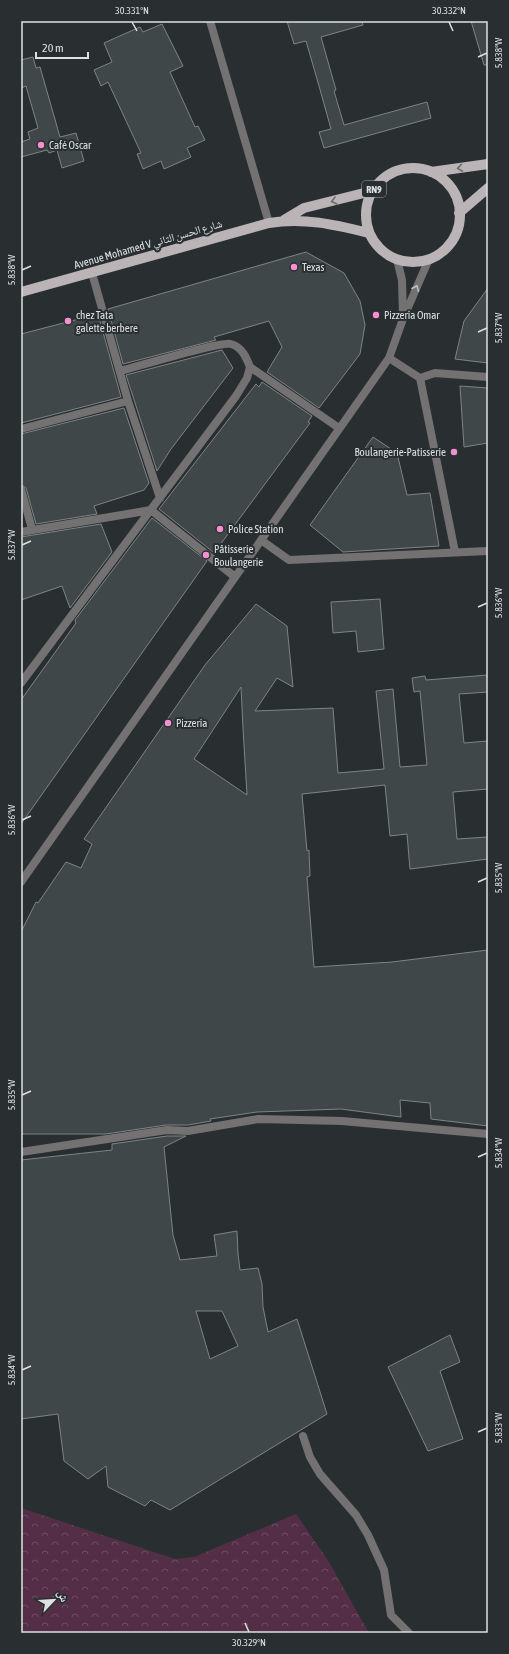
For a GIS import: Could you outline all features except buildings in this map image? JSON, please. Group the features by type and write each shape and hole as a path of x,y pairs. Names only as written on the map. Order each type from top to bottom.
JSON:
{"main road":[{"name":"RN9","path":"431,172 488,164"},
{"name":"RN9","path":"405,169 418,169 431,172 442,179 451,189 457,201 459,214 458,228 452,241 442,252 430,259 419,262 408,262 397,259 386,253 376,244 369,233 366,219 367,205 372,191 381,181 392,173 405,169"},
{"path":"459,214 488,188"},
{"name":"Avenue Mohamed V شارع الحسن الثاني","path":"282,221 304,208 372,191"},
{"name":"Avenue Mohamed V شارع الحسن الثاني","path":"21,292 269,223 300,221 332,224 369,233"}],"street":[{"path":"210,21 269,223"},
{"path":"397,259 402,280 403,319"},
{"path":"21,882 389,358 403,319 430,259"},
{"path":"92,273 128,401 160,498"},
{"path":"120,371 196,350 230,343 240,349 250,367 339,428"},
{"path":"389,358 420,378 455,552"},
{"path":"21,684 236,396 247,378 250,367"},
{"path":"420,378 435,373 488,377"},
{"path":"21,429 128,401"},
{"path":"21,489 32,529"},
{"path":"21,532 151,510 235,577"},
{"path":"260,540 289,560 488,551"},
{"path":"21,1152 167,1130 188,1130 258,1119 342,1120 488,1134"},
{"path":"303,1436 310,1457 320,1474 356,1515 368,1535 384,1570 391,1615 409,1633"}],"green space":[{"path":"21,1508 175,1559 194,1557 296,1514 329,1562 369,1633 21,1633"}],"place":[{"name":"Café Oscar","path":"41,145"},
{"name":"Texas","path":"294,267"},
{"name":"Pizzeria Omar","path":"376,315"},
{"name":"chez Tata galette berbere","path":"68,321"},
{"name":"Boulangerie-Patisserie","path":"454,452"},
{"name":"Police Station","path":"220,529"},
{"name":"Pâtisserie Boulangerie","path":"206,555"},
{"name":"Pizzeria","path":"168,723"}]}
